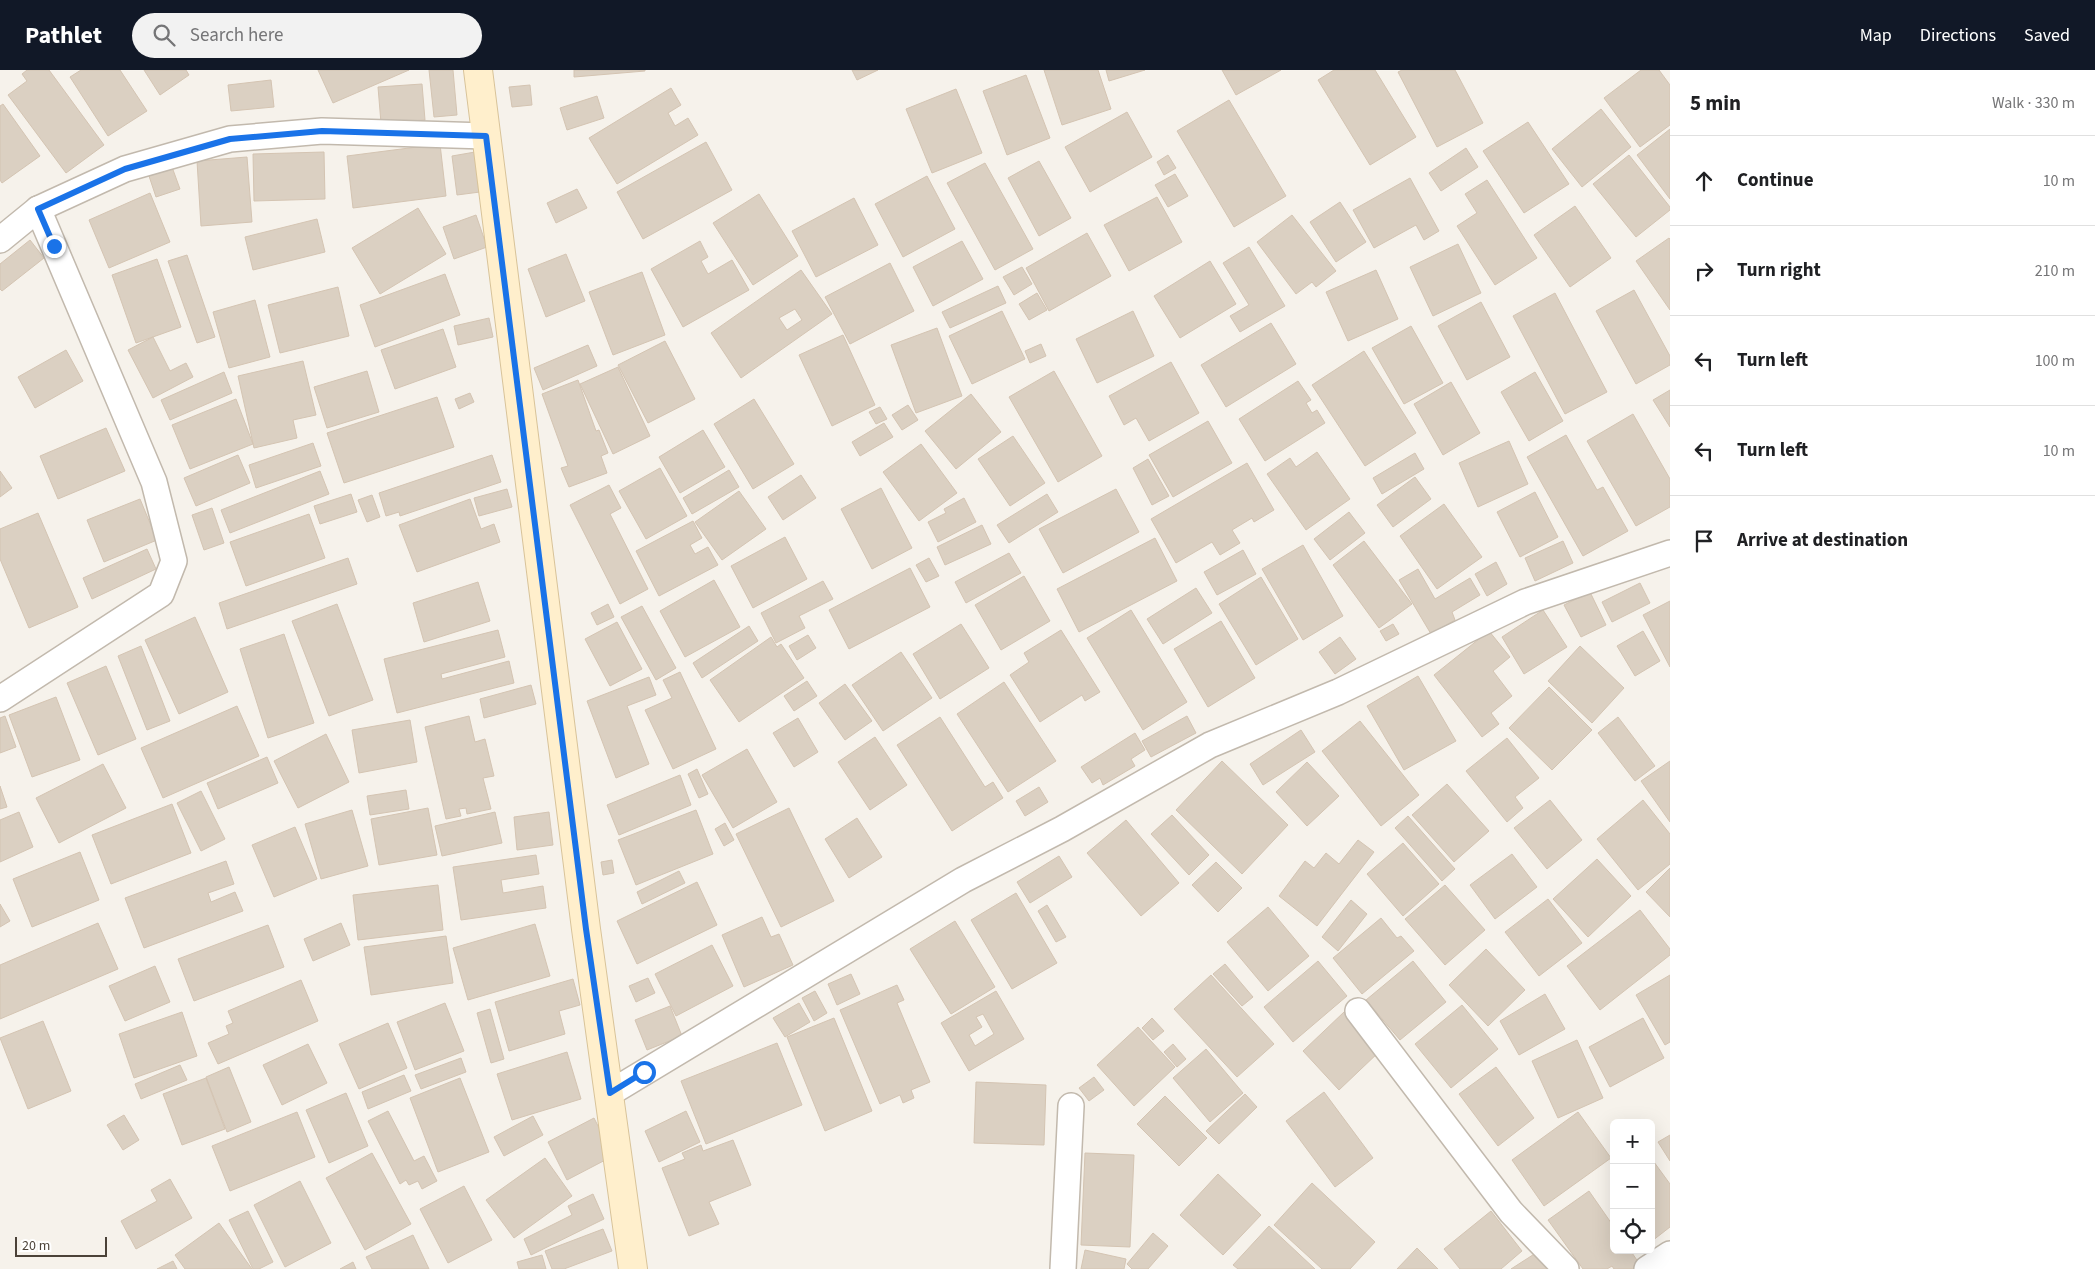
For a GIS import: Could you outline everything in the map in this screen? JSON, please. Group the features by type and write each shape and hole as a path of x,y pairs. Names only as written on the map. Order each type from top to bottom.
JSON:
{"main road":[{"path":"478,70 586,929 633,1269"}],"street":[{"path":"1,238 38,209 125,169 230,139 322,131 486,136"},
{"path":"0,699 161,594 174,561 154,482 38,209"},
{"path":"610,1093 963,880 1062,829 1210,745 1338,692 1525,602 1670,553"},
{"path":"1358,1011 1511,1212 1566,1269"},
{"path":"1063,1269 1071,1106"},
{"path":"1646,1269 1670,1254"}],"building":[{"path":"27,70 49,70 104,145 66,173 8,95 27,81 22,74"},
{"path":"81,70 120,70 147,111 108,136 70,77"},
{"path":"144,70 186,70 189,75 160,95"},
{"path":"318,70 409,70 333,103"},
{"path":"429,70 453,70 457,115 434,117"},
{"path":"574,70 645,70 645,71 574,77"},
{"path":"852,70 878,70 857,80"},
{"path":"1044,70 1098,70 1111,109 1062,125"},
{"path":"1106,70 1145,70 1109,81"},
{"path":"1222,70 1281,70 1236,95"},
{"path":"1334,70 1375,70 1416,137 1370,165 1318,80"},
{"path":"1402,70 1455,70 1483,123 1437,147 1398,72"},
{"path":"1641,70 1659,70 1670,85 1670,125 1640,147 1604,98"},
{"path":"1026,75 1050,138 1007,155 983,91"},
{"path":"271,80 274,107 231,111 228,85"},
{"path":"422,84 425,120 381,123 378,87"},
{"path":"530,85 532,105 512,107 509,87"},
{"path":"671,88 681,105 668,113 675,126 688,118 698,135 617,184 589,138"},
{"path":"956,89 982,153 932,173 906,109"},
{"path":"597,96 604,118 567,130 560,108"},
{"path":"1229,100 1286,196 1234,227 1177,131"},
{"path":"3,104 40,156 2,183 0,180 0,106"},
{"path":"1601,109 1631,147 1582,187 1552,149"},
{"path":"1127,112 1152,157 1090,192 1065,147"},
{"path":"1528,122 1569,184 1524,213 1483,151"},
{"path":"1670,129 1670,199 1637,155"},
{"path":"706,142 732,190 643,239 617,192"},
{"path":"440,144 446,196 353,208 347,156"},
{"path":"1466,148 1478,167 1441,191 1429,173"},
{"path":"324,152 325,199 254,201 253,154"},
{"path":"475,152 480,192 457,195 452,156"},
{"path":"1168,155 1176,168 1164,175 1157,162"},
{"path":"1629,155 1670,207 1670,210 1636,237 1593,184"},
{"path":"247,157 252,222 201,226 197,161"},
{"path":"1039,161 1071,218 1039,236 1008,178"},
{"path":"985,163 1033,249 995,270 947,183"},
{"path":"172,167 180,189 156,197 149,176"},
{"path":"1175,174 1188,196 1168,207 1155,185"},
{"path":"927,176 955,229 903,257 875,204"},
{"path":"1410,178 1439,231 1424,240 1416,225 1374,248 1353,210"},
{"path":"1487,180 1537,258 1495,285 1457,226 1477,213 1465,194"},
{"path":"577,189 587,208 556,223 547,203"},
{"path":"150,193 170,242 109,268 89,220"},
{"path":"759,194 798,256 753,285 713,223"},
{"path":"1157,197 1182,242 1129,271 1104,225"},
{"path":"854,198 878,245 816,277 792,231"},
{"path":"1340,202 1366,242 1336,262 1310,222"},
{"path":"1575,206 1611,258 1570,287 1534,235"},
{"path":"418,208 446,254 380,294 352,248"},
{"path":"476,215 487,247 454,259 443,227"},
{"path":"1292,215 1336,271 1316,287 1312,282 1296,294 1257,242"},
{"path":"317,219 325,252 253,270 245,237"},
{"path":"1087,233 1111,276 1049,311 1026,268"},
{"path":"1670,239 1670,310 1636,261"},
{"path":"30,240 44,258 2,291 0,289 0,264"},
{"path":"700,241 708,257 701,261 708,274 732,260 749,290 683,327 651,269"},
{"path":"962,241 983,279 933,306 913,267"},
{"path":"1458,244 1481,293 1433,316 1410,267"},
{"path":"1249,247 1285,306 1240,332 1230,316 1249,305 1223,263"},
{"path":"566,254 585,301 546,317 528,269"},
{"path":"187,255 215,337 197,343 168,261"},
{"path":"157,259 181,327 136,343 112,275"},
{"path":"1210,261 1236,304 1180,338 1154,296"},
{"path":"890,263 914,311 850,344 825,297"},
{"path":"1022,267 1032,284 1014,295 1003,277"},
{"path":"801,270 832,314 741,378 711,333","holes":["795,309 802,320 787,330 779,318"]},
{"path":"1376,270 1398,319 1348,341 1326,292"},
{"path":"642,272 665,335 613,355 589,292"},
{"path":"445,274 460,315 375,347 360,305"},
{"path":"998,286 1006,303 950,328 942,312"},
{"path":"338,287 349,336 280,353 268,305"},
{"path":"1634,290 1670,356 1670,365 1636,384 1596,311"},
{"path":"1037,293 1047,310 1029,320 1019,304"},
{"path":"1555,293 1607,392 1565,414 1513,316"},
{"path":"255,300 270,357 229,368 213,312"},
{"path":"1481,302 1510,357 1467,380 1438,326"},
{"path":"1002,311 1025,359 972,384 949,336"},
{"path":"1133,311 1154,356 1097,383 1076,339"},
{"path":"489,318 493,337 458,345 454,326"},
{"path":"1271,323 1296,364 1226,407 1201,365"},
{"path":"1411,326 1443,383 1404,404 1372,348"},
{"path":"937,328 962,396 916,413 891,345"},
{"path":"443,329 456,367 395,389 381,350"},
{"path":"843,335 875,405 832,426 799,355"},
{"path":"153,337 170,371 186,363 193,377 153,398 128,350"},
{"path":"665,341 695,399 648,423 618,365"},
{"path":"1041,344 1046,356 1030,363 1025,351"},
{"path":"588,345 597,366 543,390 534,368"},
{"path":"66,350 83,381 35,408 18,377"},
{"path":"1364,351 1416,433 1365,466 1312,385"},
{"path":"303,361 316,415 293,420 297,438 254,448 238,376"},
{"path":"1171,362 1199,413 1149,441 1136,418 1124,425 1109,396"},
{"path":"618,367 650,436 613,454 580,384"},
{"path":"367,371 379,412 327,428 314,387"},
{"path":"1054,371 1102,456 1058,482 1009,397"},
{"path":"224,372 232,393 170,420 161,400"},
{"path":"1535,372 1563,421 1529,441 1501,392"},
{"path":"578,380 596,431 599,430 608,453 601,456 607,473 569,487 561,468 568,466 542,394"},
{"path":"1298,381 1311,400 1306,403 1312,413 1317,410 1325,423 1265,461 1239,419"},
{"path":"1451,382 1480,433 1443,455 1414,404"},
{"path":"1670,390 1670,427 1653,400"},
{"path":"470,393 474,402 459,409 455,399"},
{"path":"971,394 1001,432 956,469 925,431"},
{"path":"437,397 454,447 344,483 327,433"},
{"path":"236,399 253,444 190,469 172,425"},
{"path":"754,399 794,464 753,489 714,424"},
{"path":"908,405 918,420 902,430 892,415"},
{"path":"880,407 887,419 876,424 869,412"},
{"path":"1633,414 1670,479 1670,507 1636,526 1587,441"},
{"path":"1208,421 1232,463 1173,497 1149,455"},
{"path":"884,423 893,437 860,456 852,442"},
{"path":"106,428 125,471 58,499 40,456"},
{"path":"703,430 725,467 680,493 659,457"},
{"path":"1566,435 1597,490 1603,487 1628,531 1583,556 1527,457"},
{"path":"1013,436 1045,483 1010,506 978,459"},
{"path":"1509,441 1528,484 1478,507 1459,463"},
{"path":"313,443 321,466 256,488 249,465"},
{"path":"921,444 957,493 919,521 883,472"},
{"path":"1317,452 1350,499 1306,530 1267,474 1290,458 1296,467"},
{"path":"1415,453 1424,469 1382,494 1373,478"},
{"path":"238,455 250,483 196,506 184,478"},
{"path":"492,455 501,482 400,516 399,512 386,516 379,493"},
{"path":"1148,459 1169,496 1152,505 1133,468"},
{"path":"1247,463 1274,510 1254,522 1252,518 1232,530 1240,543 1220,555 1212,542 1176,563 1151,519"},
{"path":"660,468 687,516 646,539 619,491"},
{"path":"729,470 739,487 692,514 683,498"},
{"path":"0,471 12,488 0,497"},
{"path":"320,471 329,494 230,533 221,510"},
{"path":"801,475 816,498 783,520 768,497"},
{"path":"1415,477 1431,499 1393,527 1377,505"},
{"path":"609,485 621,508 610,514 648,589 620,604 570,505"},
{"path":"881,488 912,548 872,569 841,509"},
{"path":"507,489 512,507 479,516 474,498"},
{"path":"1116,489 1139,532 1063,573 1039,529"},
{"path":"739,491 766,529 722,560 695,522"},
{"path":"1535,492 1558,537 1520,557 1497,512"},
{"path":"351,494 357,512 320,524 314,506"},
{"path":"1047,494 1058,512 1009,543 997,525"},
{"path":"372,495 380,517 367,522 358,500"},
{"path":"964,498 976,522 938,542 928,522 946,513 944,509"},
{"path":"140,499 157,540 104,562 87,520"},
{"path":"470,499 481,529 494,524 500,542 417,572 399,525"},
{"path":"1444,504 1482,557 1437,589 1400,536"},
{"path":"212,508 224,543 204,550 192,515"},
{"path":"1349,512 1365,533 1330,560 1314,539"},
{"path":"38,513 78,607 29,628 0,559 0,529"},
{"path":"309,514 325,558 246,586 230,542"},
{"path":"693,521 702,538 690,545 695,554 708,547 718,565 659,596 636,551"},
{"path":"982,525 991,544 945,565 937,547"},
{"path":"785,537 807,579 753,608 731,566"},
{"path":"1155,538 1177,581 1079,632 1057,589"},
{"path":"1364,541 1412,604 1379,628 1333,565"},
{"path":"1563,541 1573,563 1535,581 1525,558"},
{"path":"1303,545 1343,616 1303,640 1262,569"},
{"path":"147,549 156,569 92,599 83,578"},
{"path":"1243,550 1256,574 1217,595 1204,572"},
{"path":"1009,553 1021,573 966,603 955,582"},
{"path":"348,558 357,584 227,629 219,603"},
{"path":"929,558 939,576 926,582 916,565"},
{"path":"1496,562 1507,584 1487,596 1475,574"},
{"path":"910,568 930,607 849,649 829,610"},
{"path":"1418,569 1435,599 1470,578 1480,595 1452,612 1455,620 1431,634 1399,580"},
{"path":"1024,576 1050,621 1001,650 975,605"},
{"path":"1261,577 1298,639 1256,665 1219,604"},
{"path":"714,580 740,627 685,657 660,611"},
{"path":"823,581 833,599 799,616 805,628 776,643 761,613"},
{"path":"478,582 490,621 424,642 413,603"},
{"path":"1640,583 1650,603 1612,622 1602,602"},
{"path":"1196,588 1212,613 1163,644 1147,619"},
{"path":"1590,592 1606,625 1581,637 1564,605"},
{"path":"1670,601 1670,667 1643,615"},
{"path":"337,604 373,700 329,716 292,621"},
{"path":"608,604 614,617 597,625 591,613"},
{"path":"642,606 676,668 656,680 621,617"},
{"path":"1131,610 1187,702 1143,730 1087,638"},
{"path":"1543,610 1567,647 1524,674 1502,637"},
{"path":"195,617 228,692 179,714 145,640"},
{"path":"1221,621 1255,678 1208,707 1174,649"},
{"path":"617,622 642,669 610,686 585,639"},
{"path":"961,624 989,668 940,699 913,654"},
{"path":"1393,624 1399,634 1386,641 1380,631"},
{"path":"749,626 758,641 702,678 693,663"},
{"path":"498,630 505,657 441,674 442,679 509,661 514,683 397,713 384,659"},
{"path":"1061,630 1100,692 1085,701 1082,695 1040,722 1010,675 1029,662 1024,653"},
{"path":"1489,631 1510,657 1493,671 1512,696 1491,713 1499,724 1482,737 1434,675"},
{"path":"1643,631 1660,661 1635,676 1617,646"},
{"path":"284,634 314,723 268,738 240,649"},
{"path":"808,635 816,648 797,660 789,646"},
{"path":"771,637 777,647 781,644 804,678 739,722 710,680"},
{"path":"1340,637 1356,659 1335,674 1319,652"},
{"path":"141,646 170,721 147,730 118,656"},
{"path":"1580,646 1624,688 1592,723 1548,681"},
{"path":"901,652 932,698 883,731 852,685"},
{"path":"106,666 136,739 98,755 67,683"},
{"path":"680,672 716,749 673,769 645,710 672,698 663,680"},
{"path":"1418,676 1456,741 1404,770 1367,706"},
{"path":"649,677 656,695 627,706 649,764 616,778 587,701"},
{"path":"807,681 817,696 794,711 784,696"},
{"path":"1004,682 1056,761 1008,792 957,714"},
{"path":"845,684 872,721 845,740 819,703"},
{"path":"531,685 536,704 484,718 480,699"},
{"path":"1549,687 1592,730 1552,770 1509,728"},
{"path":"56,697 80,760 32,777 9,715"},
{"path":"237,706 259,756 163,798 141,748"},
{"path":"5,716 16,747 0,753 0,718"},
{"path":"469,716 475,742 485,739 494,776 483,778 491,809 467,814 466,808 459,809 461,816 446,819 425,727"},
{"path":"1187,716 1196,733 1151,757 1142,741"},
{"path":"940,717 985,787 993,782 1003,798 952,831 897,745"},
{"path":"1618,717 1655,766 1635,781 1598,733"},
{"path":"798,718 818,752 794,767 773,733"},
{"path":"410,720 417,762 359,773 352,730"},
{"path":"1360,721 1419,795 1381,826 1322,751"},
{"path":"1301,730 1315,752 1263,785 1250,764"},
{"path":"1135,733 1145,750 1131,759 1135,766 1103,785 1100,778 1092,783 1081,767"},
{"path":"326,734 349,782 298,808 274,761"},
{"path":"875,737 907,785 870,810 838,762"},
{"path":"1507,738 1539,778 1515,797 1523,808 1507,822 1466,771"},
{"path":"747,749 777,802 733,828 702,775"},
{"path":"267,757 278,783 218,809 207,783"},
{"path":"1222,761 1288,825 1242,874 1176,810"},
{"path":"1670,761 1670,822 1641,781"},
{"path":"1307,762 1339,796 1307,826 1276,792"},
{"path":"103,764 126,808 59,843 36,798"},
{"path":"697,769 708,794 699,798 688,774"},
{"path":"680,775 691,805 619,835 607,805"},
{"path":"1447,784 1489,831 1454,862 1412,815"},
{"path":"0,786 7,807 0,809"},
{"path":"1039,787 1048,802 1025,816 1016,801"},
{"path":"406,790 409,809 370,815 367,796"},
{"path":"201,791 225,839 201,851 177,803"},
{"path":"1550,800 1582,840 1547,869 1514,828"},
{"path":"1643,800 1670,834 1670,864 1638,890 1597,839"},
{"path":"172,804 191,853 111,884 92,835"},
{"path":"428,808 437,855 379,865 371,819"},
{"path":"789,808 834,901 781,927 736,834"},
{"path":"352,810 368,866 321,879 305,824"},
{"path":"696,810 713,854 636,885 618,840"},
{"path":"19,812 33,847 0,862 0,820"},
{"path":"495,812 502,843 442,856 435,826"},
{"path":"549,812 553,845 517,850 514,817"},
{"path":"1172,815 1209,855 1189,875 1151,834"},
{"path":"1408,816 1455,869 1442,881 1395,828"},
{"path":"857,818 882,857 849,878 825,839"},
{"path":"1126,820 1179,883 1141,916 1087,853"},
{"path":"725,823 734,840 724,846 715,829"},
{"path":"295,827 317,879 274,897 252,845"},
{"path":"1358,840 1374,852 1317,926 1279,896 1305,861 1314,868 1326,853 1339,864"},
{"path":"1403,843 1439,884 1403,916 1367,874"},
{"path":"80,852 99,900 32,927 13,879"},
{"path":"1512,854 1537,887 1495,919 1470,885"},
{"path":"536,855 539,874 501,880 503,893 543,886 546,908 461,920 453,867"},
{"path":"1059,856 1072,877 1030,903 1017,882"},
{"path":"1597,859 1631,896 1588,937 1553,899"},
{"path":"612,860 614,873 603,875 601,862"},
{"path":"226,861 234,884 208,893 211,902 235,892 243,911 144,948 125,898"},
{"path":"1216,862 1242,888 1218,912 1192,885"},
{"path":"1670,868 1670,917 1646,892"},
{"path":"679,871 685,883 642,904 637,892"},
{"path":"697,882 717,925 637,964 617,921"},
{"path":"438,885 443,930 358,940 353,895"},
{"path":"1445,885 1485,930 1445,965 1405,919"},
{"path":"1016,893 1057,963 1012,989 971,920"},
{"path":"1548,899 1582,943 1539,976 1505,932"},
{"path":"1351,900 1367,914 1338,951 1322,937"},
{"path":"0,904 10,921 0,927"},
{"path":"1047,905 1066,937 1056,942 1038,911"},
{"path":"1268,907 1309,956 1268,991 1227,942"},
{"path":"1640,910 1670,949 1670,955 1600,1010 1567,966"},
{"path":"762,917 771,937 779,934 793,965 744,987 722,935"},
{"path":"1381,918 1397,938 1401,936 1414,951 1362,994 1333,958"},
{"path":"955,921 995,987 951,1014 910,949"},
{"path":"98,923 118,969 0,1019 0,965"},
{"path":"341,923 350,945 313,961 304,939"},
{"path":"535,924 550,976 468,1000 453,948"},
{"path":"268,925 284,967 194,1001 178,959"},
{"path":"446,936 453,983 371,995 364,947"},
{"path":"712,945 733,986 676,1016 655,974"},
{"path":"1486,949 1525,990 1488,1026 1449,985"},
{"path":"1318,961 1347,996 1293,1042 1264,1007"},
{"path":"1413,961 1446,1002 1400,1040 1366,1000"},
{"path":"1225,964 1253,997 1242,1006 1213,974"},
{"path":"155,966 170,1002 125,1021 109,986"},
{"path":"851,974 860,994 837,1005 828,984"},
{"path":"1211,975 1274,1044 1237,1077 1174,1009"},
{"path":"1670,975 1670,1042 1665,1045 1636,995"},
{"path":"648,978 655,993 636,1002 629,986"},
{"path":"573,979 580,1005 559,1011 565,1034 509,1051 495,1002"},
{"path":"301,980 318,1021 218,1064 208,1043 229,1034 226,1026 233,1023 228,1011"},
{"path":"897,985 904,1000 897,1003 930,1082 911,1090 914,1098 903,1103 900,1095 880,1104 840,1010"},
{"path":"815,991 827,1013 814,1021 802,998"},
{"path":"996,991 1024,1039 969,1071 941,1023","holes":["983,1014 994,1034 975,1046 969,1035 982,1027 976,1017"]},
{"path":"1545,994 1565,1029 1519,1055 1500,1021"},
{"path":"445,1003 464,1051 415,1070 397,1022"},
{"path":"799,1003 810,1022 785,1037 773,1018"},
{"path":"1462,1005 1498,1049 1451,1088 1415,1044"},
{"path":"670,1006 682,1036 647,1050 635,1020"},
{"path":"490,1009 504,1059 491,1063 477,1013"},
{"path":"182,1012 197,1056 134,1078 119,1034"},
{"path":"1344,1012 1380,1051 1339,1090 1303,1051"},
{"path":"834,1018 872,1111 825,1131 787,1037"},
{"path":"1152,1018 1164,1031 1153,1040 1142,1028"},
{"path":"1643,1018 1664,1058 1610,1087 1589,1047"},
{"path":"43,1021 71,1091 28,1109 0,1038"},
{"path":"388,1023 407,1068 359,1089 339,1044"},
{"path":"1138,1027 1175,1067 1134,1106 1097,1065"},
{"path":"1577,1040 1603,1098 1558,1118 1532,1061"},
{"path":"777,1043 802,1105 706,1144 681,1081"},
{"path":"308,1044 327,1083 282,1105 263,1065"},
{"path":"1173,1044 1186,1059 1177,1067 1164,1052"},
{"path":"1206,1049 1243,1093 1210,1122 1173,1078"},
{"path":"567,1052 581,1099 512,1120 497,1074"},
{"path":"461,1058 466,1072 421,1089 415,1075"},
{"path":"180,1065 187,1080 141,1099 135,1084"},
{"path":"229,1067 251,1122 227,1132 206,1077"},
{"path":"1496,1067 1534,1118 1498,1146 1459,1094"},
{"path":"404,1075 411,1091 368,1109 362,1092"},
{"path":"1094,1077 1104,1090 1089,1101 1079,1088"},
{"path":"206,1078 225,1129 182,1145 163,1094"},
{"path":"460,1078 489,1152 438,1172 410,1098"},
{"path":"976,1082 1046,1085 1044,1145 974,1143"},
{"path":"1324,1092 1373,1158 1335,1187 1286,1121"},
{"path":"346,1093 368,1146 329,1163 306,1110"},
{"path":"1245,1094 1257,1107 1219,1144 1206,1131"},
{"path":"1165,1096 1207,1138 1179,1166 1137,1124"},
{"path":"388,1111 414,1161 424,1156 437,1181 422,1189 418,1181 409,1185 406,1180 400,1184 368,1121"},
{"path":"686,1111 700,1142 659,1162 645,1131"},
{"path":"297,1112 315,1157 230,1191 212,1146"},
{"path":"1578,1112 1610,1157 1610,1159 1544,1206 1512,1160"},
{"path":"124,1115 139,1140 123,1150 107,1125"},
{"path":"533,1116 543,1135 504,1156 494,1137"},
{"path":"594,1118 613,1156 567,1180 548,1142"},
{"path":"1670,1135 1670,1161 1658,1142"},
{"path":"733,1140 751,1185 709,1202 719,1224 689,1236 662,1168 685,1159 682,1153 701,1145 703,1151"},
{"path":"372,1153 411,1224 365,1250 326,1178"},
{"path":"1085,1153 1134,1155 1130,1247 1081,1245"},
{"path":"545,1158 572,1196 514,1238 486,1200"},
{"path":"1655,1163 1670,1184 1670,1227 1655,1239"},
{"path":"1218,1174 1261,1215 1223,1255 1180,1215"},
{"path":"170,1179 192,1218 136,1249 121,1221 157,1201 151,1190"},
{"path":"300,1181 331,1243 285,1267 254,1205"},
{"path":"1312,1183 1375,1242 1350,1269 1322,1269 1274,1225"},
{"path":"464,1186 492,1240 448,1263 420,1209"},
{"path":"1589,1191 1610,1221 1610,1254 1633,1254 1641,1266 1637,1269 1614,1269 1612,1266 1607,1269 1583,1269 1548,1220"},
{"path":"593,1194 604,1219 531,1255 524,1239 572,1215 568,1206"},
{"path":"248,1211 273,1262 259,1269 253,1269 229,1220"},
{"path":"1491,1211 1522,1251 1501,1269 1460,1269 1444,1249"},
{"path":"219,1223 252,1269 185,1269 175,1255"},
{"path":"1269,1226 1315,1269 1238,1269 1233,1265"},
{"path":"603,1229 612,1251 564,1269 552,1269 545,1251"},
{"path":"1153,1233 1168,1246 1148,1269 1132,1269 1127,1264"},
{"path":"413,1235 429,1269 372,1269 366,1257"},
{"path":"1417,1248 1438,1269 1397,1269"},
{"path":"1085,1250 1126,1259 1124,1269 1081,1269"},
{"path":"1539,1251 1551,1269 1511,1269"},
{"path":"542,1255 546,1269 519,1269 517,1262"},
{"path":"173,1261 177,1269 157,1269"},
{"path":"353,1262 356,1269 340,1269"}],"route":[{"path":"54,246 38,209 125,169 230,139 322,131 486,136 586,929 610,1093 644,1072"}]}
